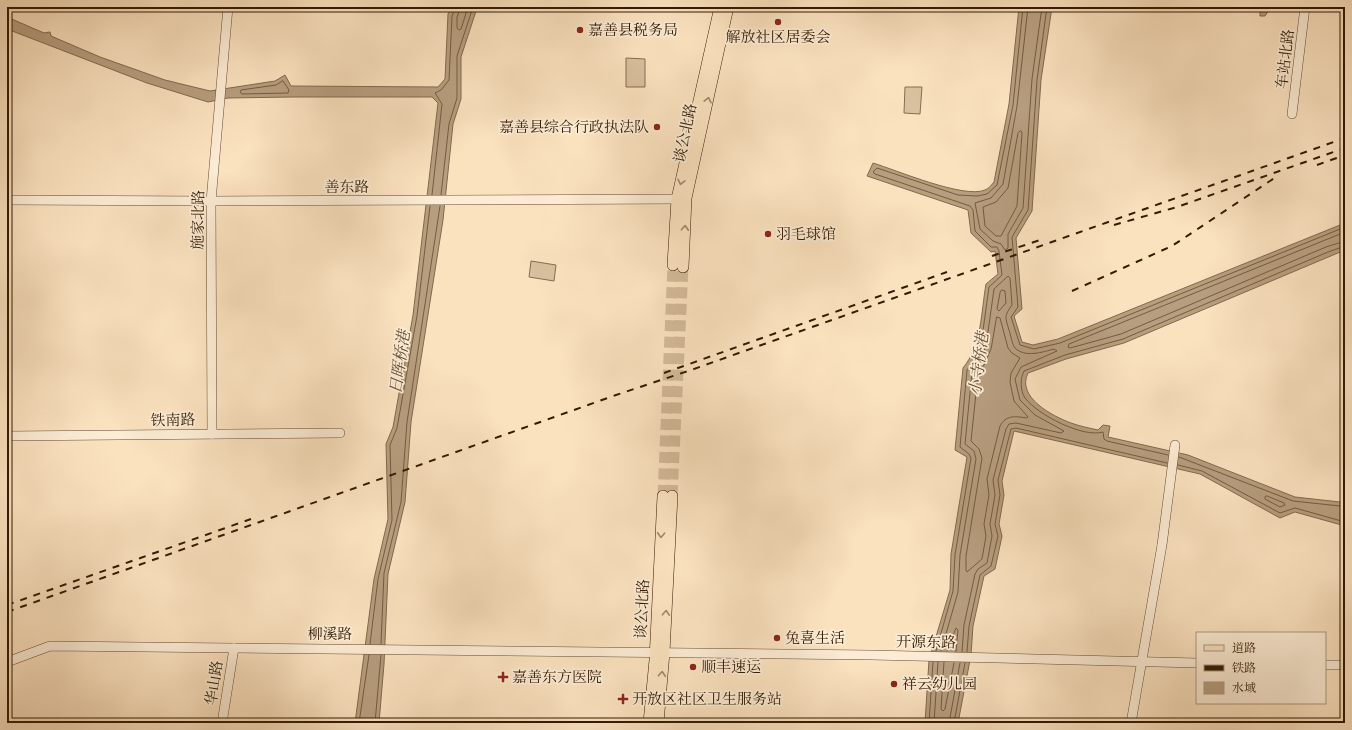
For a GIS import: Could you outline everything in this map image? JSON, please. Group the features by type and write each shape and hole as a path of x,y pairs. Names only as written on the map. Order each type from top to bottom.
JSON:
{"main road":[{"name":"谈公北路","path":"678,266 681,199 720,7"},
{"name":"谈公北路","path":"681,199 728,7"},
{"name":"谈公北路","path":"658,723 668,496"},
{"name":"谈公北路","path":"648,723 660,652"}],"street":[{"name":"施家北路","path":"212,434 210,201 228,7"},
{"name":"车站北路","path":"1292,114 1305,7"},
{"name":"善东路","path":"7,200 210,201 681,199"},
{"name":"铁南路","path":"7,436 340,433"},
{"path":"1131,723 1172,474 1175,444"},
{"name":"柳溪路","path":"7,662 50,646 393,648 660,652"},
{"name":"华山路","path":"222,723 234,648"},
{"name":"开源东路","path":"660,652 988,657 1142,663 1196,663"},
{"path":"1326,665 1345,665"}],"shaded area":[{"path":"626,58 645,59 645,87 626,87"},
{"path":"905,87 922,87 920,114 904,113"},
{"path":"531,261 556,265 554,281 529,277"}],"water":[{"path":"452,7 479,7 477,8 461,57 461,99 453,124 443,220 411,422 405,502 388,574 384,664 379,723 355,723 374,579 388,519 386,444 393,427 413,315 438,103 432,97 228,98 208,102 147,83 7,29 7,17 44,33 50,32 51,36 100,57 165,80 210,91 275,81 285,75 291,86 438,87 445,79 448,14"},
{"name":"小寺桥港","path":"1019,7 1052,7 1041,80 1032,211 1016,238 1022,309 1014,316 1022,342 1033,345 1058,339 1345,223 1345,250 1124,343 1066,359 1028,373 1026,382 1027,390 1031,398 1055,416 1071,423 1098,430 1103,425 1110,426 1108,437 1188,455 1295,497 1340,502 1345,498 1345,526 1295,512 1280,518 1200,474 1014,431 1002,481 1004,495 999,524 1002,536 995,569 984,576 973,626 971,655 958,723 925,723 929,660 950,590 951,554 967,457 955,450 963,368 974,349 977,339 982,317 986,284 998,274 995,251 991,252 971,233 968,210 867,176 873,163 962,191 975,192 988,189 994,182 1009,104"},
{"path":"1257,7 1271,7 1265,16 1260,16 1260,8"}],"tunnel":[{"path":"663,496 673,265"},
{"path":"672,496 683,267"}],"railway":[{"path":"7,612 1345,138"},
{"path":"1114,225 1177,207 1345,148"},
{"path":"1317,165 1345,155"},
{"path":"1072,291 1172,246 1279,175"},
{"path":"992,256 1043,239"},
{"path":"664,373 947,272"},
{"path":"7,605 251,519"}],"place":[{"name":"解放社区居委会","path":"778,22"},
{"name":"嘉善县税务局","path":"580,30"},
{"name":"嘉善县综合行政执法队","path":"657,127"},
{"name":"羽毛球馆","path":"768,234"},
{"name":"兔喜生活","path":"777,638"},
{"name":"顺丰速运","path":"693,667"},
{"name":"嘉善东方医院","path":"503,677"},
{"name":"祥云幼儿园","path":"894,684"},
{"name":"开放区社区卫生服务站","path":"623,699"}],"water label":[{"name":"日晖桥港","path":"399,362"}]}
